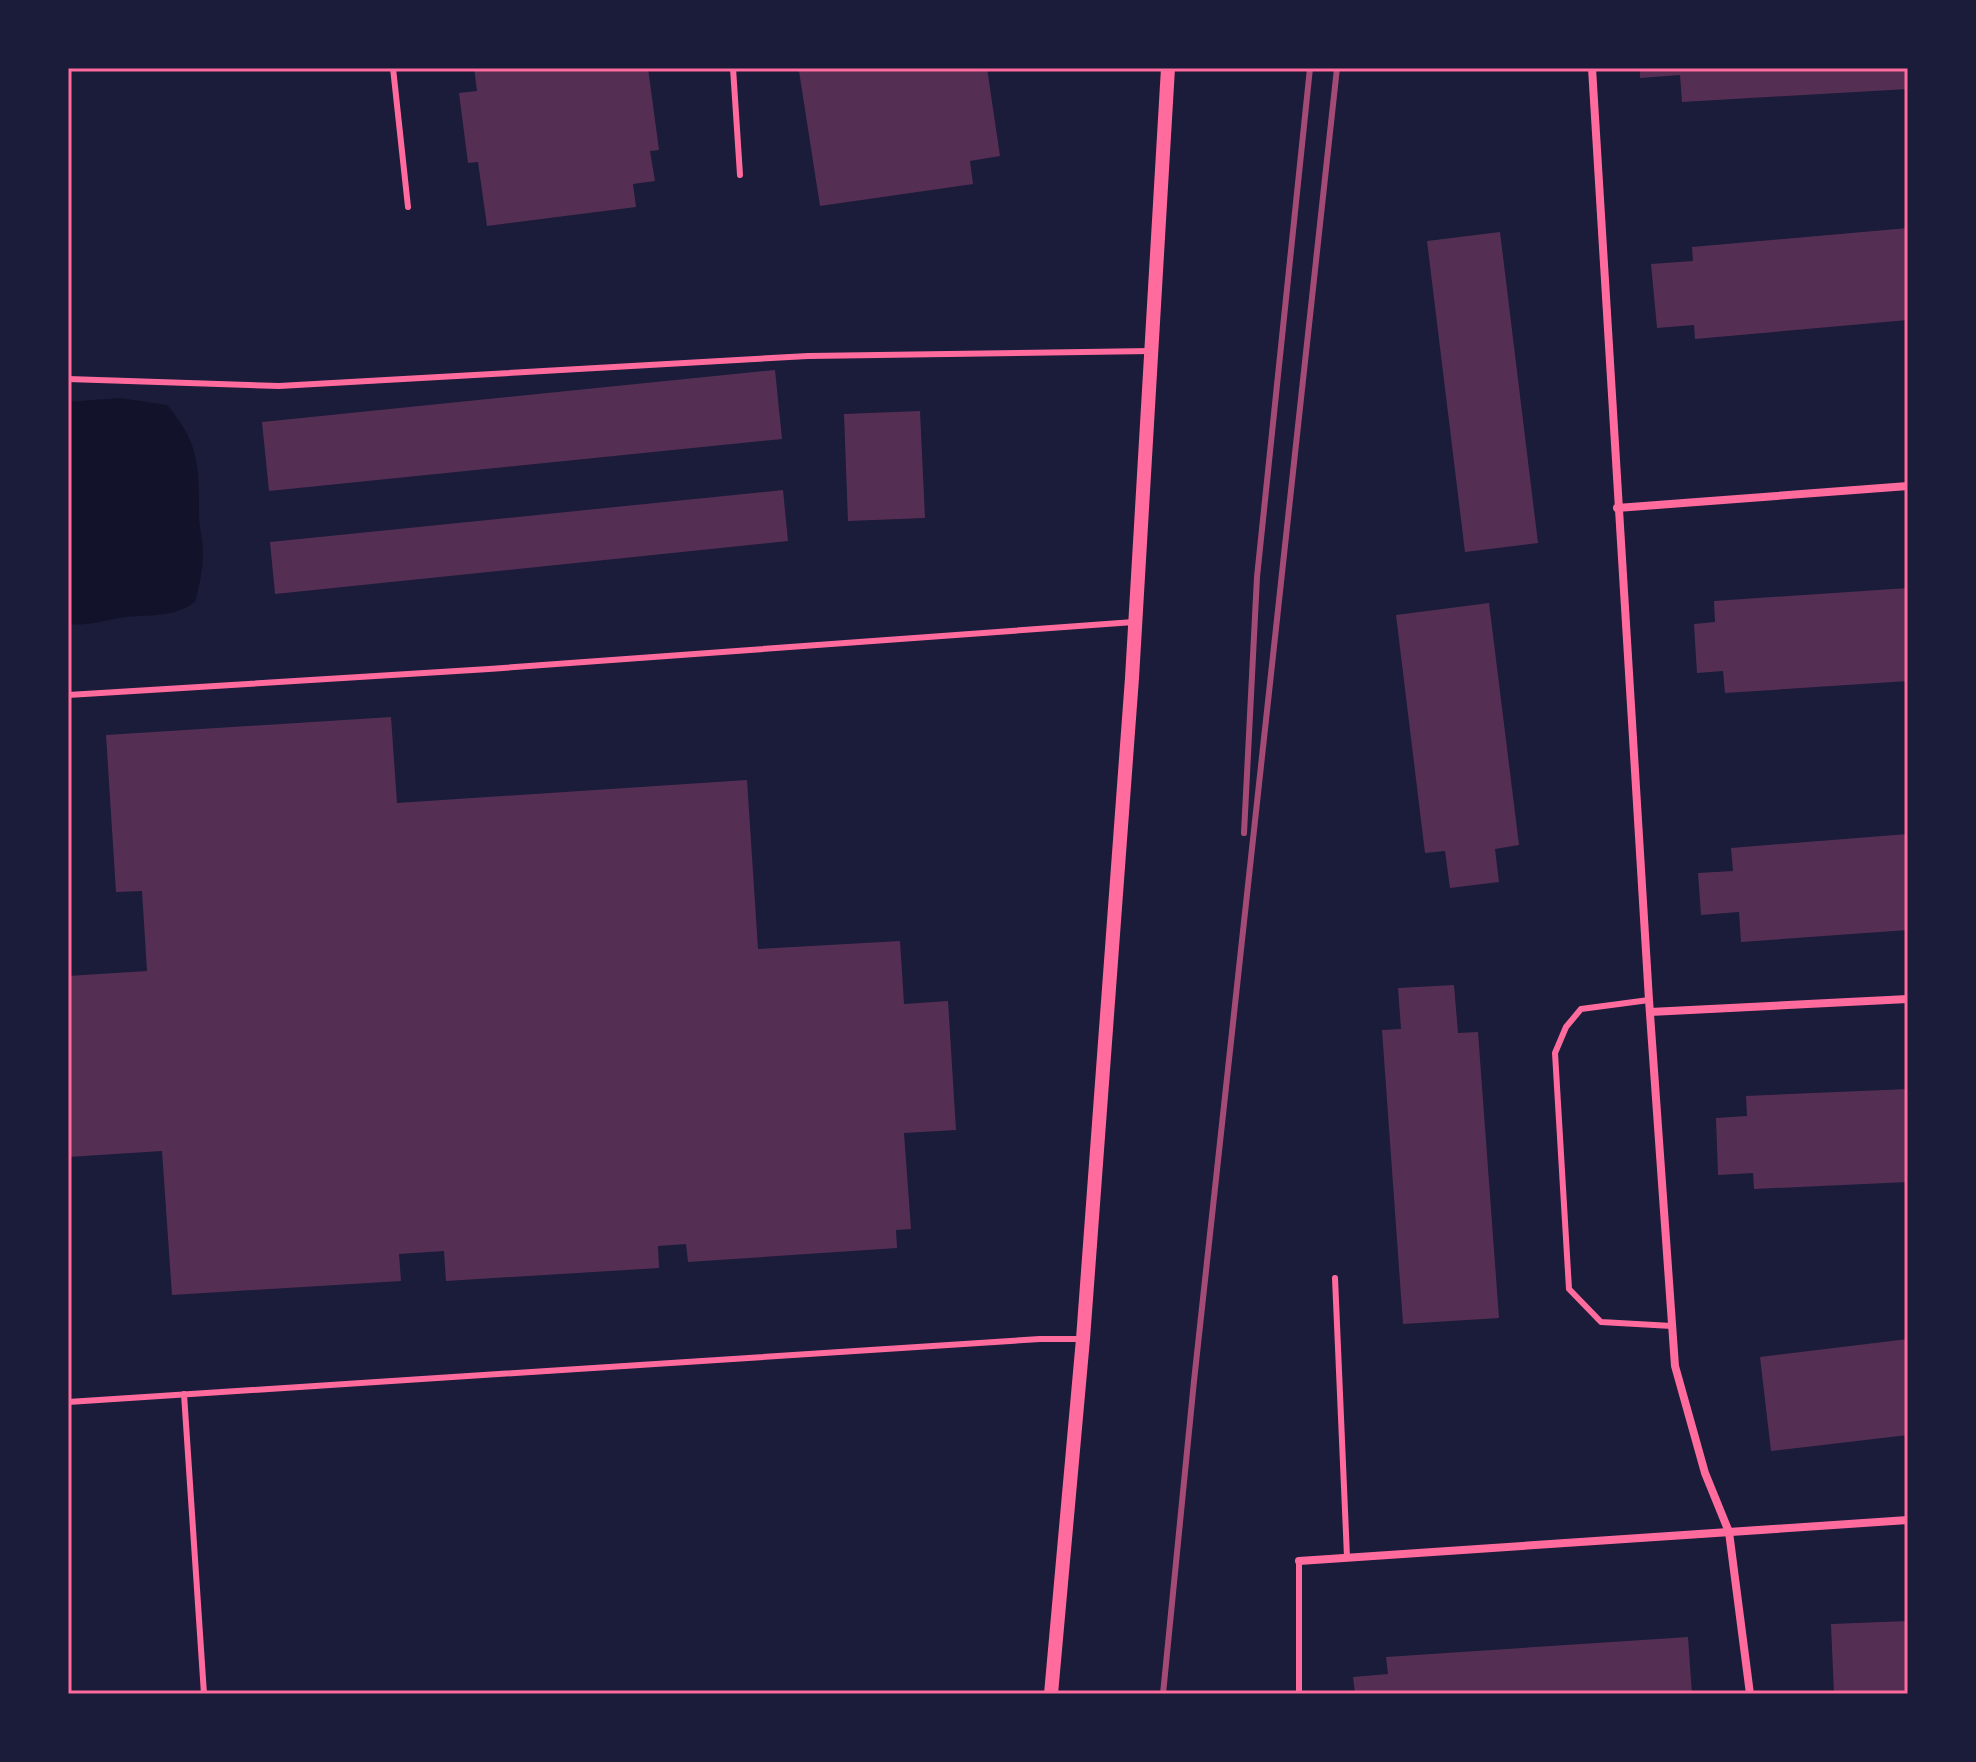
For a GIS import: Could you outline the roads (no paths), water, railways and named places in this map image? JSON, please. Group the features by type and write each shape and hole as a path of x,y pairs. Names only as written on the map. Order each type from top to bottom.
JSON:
{"street":[{"path":"1051,1694 1083,1339 1136,622 1168,68"},
{"path":"1592,68 1617,508 1675,1366 1705,1473 1729,1532 1750,1694"},
{"path":"1617,508 1908,486"},
{"path":"1650,1012 1908,999"},
{"path":"1299,1561 1908,1520"}],"lane":[{"path":"393,68 408,207"},
{"path":"733,68 740,175"},
{"path":"68,379 279,386 808,356 1151,351"},
{"path":"68,695 505,668 1136,622"},
{"path":"1649,1000 1581,1009 1566,1027 1555,1053 1569,1289 1601,1322 1672,1326"},
{"path":"1335,1278 1347,1557"},
{"path":"68,1402 1040,1339 1083,1339"},
{"path":"184,1394 204,1694"},
{"path":"1299,1561 1299,1694"}],"railway":[{"path":"1244,833 1257,577 1310,68"},
{"path":"1163,1694 1194,1381 1337,68"}]}
